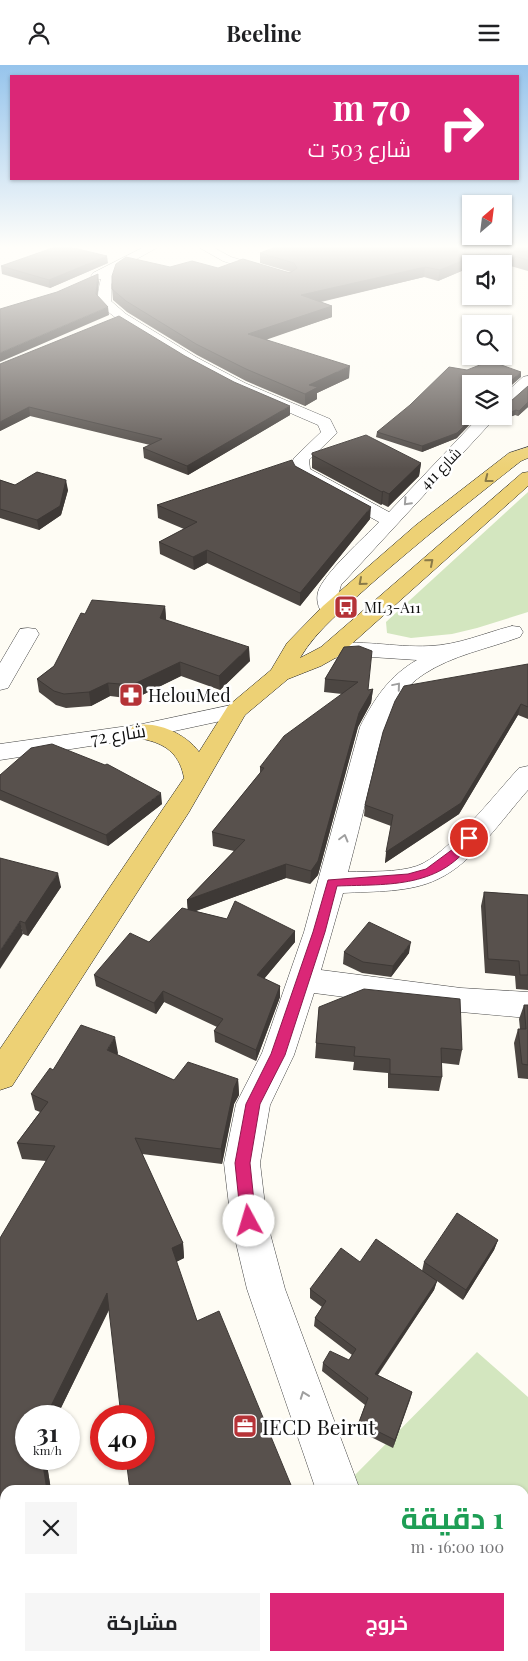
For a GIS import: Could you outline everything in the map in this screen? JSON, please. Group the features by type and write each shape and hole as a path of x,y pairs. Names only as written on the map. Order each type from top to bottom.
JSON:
{"main road":[{"path":"280,674 294,647 330,610 423,529 515,457 528,452"},
{"path":"0,1076 197,779 236,711 280,674 314,661 329,652 528,477"},
{"path":"142,731 157,734 183,747 192,757 196,767 197,779"}],"street":[{"path":"104,325 116,319"},
{"path":"125,319 191,360 324,423 329,433 302,458 300,463 302,472 390,520"},
{"path":"512,395 528,380"},
{"name":"شارع 411","path":"330,610 326,599 327,591 333,581 481,425"},
{"path":"365,619 368,632 390,642 443,641 520,631"},
{"path":"329,652 358,649 430,653 471,647 520,631"},
{"path":"0,683 28,634"},
{"path":"336,1485 266,1289 249,1221 242,1163 253,1104 278,1055 319,932 372,727 384,702 400,681 430,660 456,650"},
{"name":"شارع 72","path":"0,752 142,731 236,711"},
{"path":"332,883 408,879 430,872 457,851 528,774"},
{"path":"303,979 461,1000 528,1005"}],"green space":[{"path":"528,492 528,612 452,634 411,638 387,633 386,622"},
{"path":"477,1352 528,1397 528,1485 350,1485 348,1482"}],"building":[{"path":"0,319 79,319 0,353"},
{"path":"110,319 125,319 185,356 234,382 290,406 187,466 143,448 162,439 29,407 0,422 0,364"},
{"path":"156,319 292,319 248,334 350,366 309,385 318,387 305,394 246,369 196,344"},
{"path":"480,365 501,365 521,372 512,380 512,375 462,375 462,425 465,425 457,433 422,446 377,432 410,405 449,367 467,370"},
{"path":"528,386 528,402 519,411 512,412 512,400"},
{"path":"366,435 421,463 389,494 312,455 312,453"},
{"path":"292,460 295,466 371,507 300,593 207,550 193,557 159,542 197,522 157,505"},
{"path":"37,472 66,480 60,506 37,520 0,509 0,480 15,485"},
{"path":"92,600 165,606 160,618 249,647 219,676 180,662 132,685 108,683 89,692 64,694 54,691 37,679 54,666 81,613 85,614"},
{"path":"359,646 372,651 368,690 373,689 359,713 318,861 311,871 286,864 187,900 245,840 212,832 264,768 260,767 284,736 358,682 325,679 344,647"},
{"path":"528,664 528,707 521,704 461,803 386,852 393,815 365,805 383,732 395,701 404,686"},
{"path":"52,744 105,765 107,764 161,793 106,835 0,790 0,775 31,748"},
{"path":"0,858 58,873 25,923 20,921 0,951"},
{"path":"484,892 528,895 528,975 520,975 519,961 488,959"},
{"path":"235,901 295,931 257,975 280,986 256,1050 214,1031 223,1019 163,991 154,1003 94,975 130,933 149,942 182,908 227,919"},
{"path":"369,922 411,942 393,966 363,962 344,952"},
{"path":"364,989 460,999 462,1050 441,1048 442,1077 390,1074 390,1059 354,1056 355,1047 316,1043 319,1007"},
{"path":"524,1005 528,1005 528,1065 522,1064 518,1029 526,1029"},
{"path":"81,1025 115,1037 107,1050 174,1080 188,1062 238,1079 234,1088 221,1149 135,1138 183,1243 172,1248 197,1321 219,1311 291,1485 129,1485 127,1470 155,1470 155,1405 120,1405 107,1293 51,1405 15,1405 15,1470 44,1470 46,1485 0,1485 0,1238 55,1146 17,1143 48,1102 31,1094 50,1068 53,1070"},
{"path":"457,1213 498,1240 466,1290 424,1262"},
{"path":"376,1239 437,1281 375,1374 412,1392 395,1440 359,1422 368,1398 323,1363 330,1351 349,1360 356,1349 315,1318 326,1301 310,1289 341,1248 360,1262"}],"place":[{"name":"ML3-A11","path":"346,607"},
{"name":"HelouMed","path":"131,695"},
{"name":"IECD Beirut","path":"245,1426"}],"route":[{"path":"249,1221 242,1163 253,1104 278,1055 319,932 332,883 408,879 430,872 457,851 469,838"}]}
